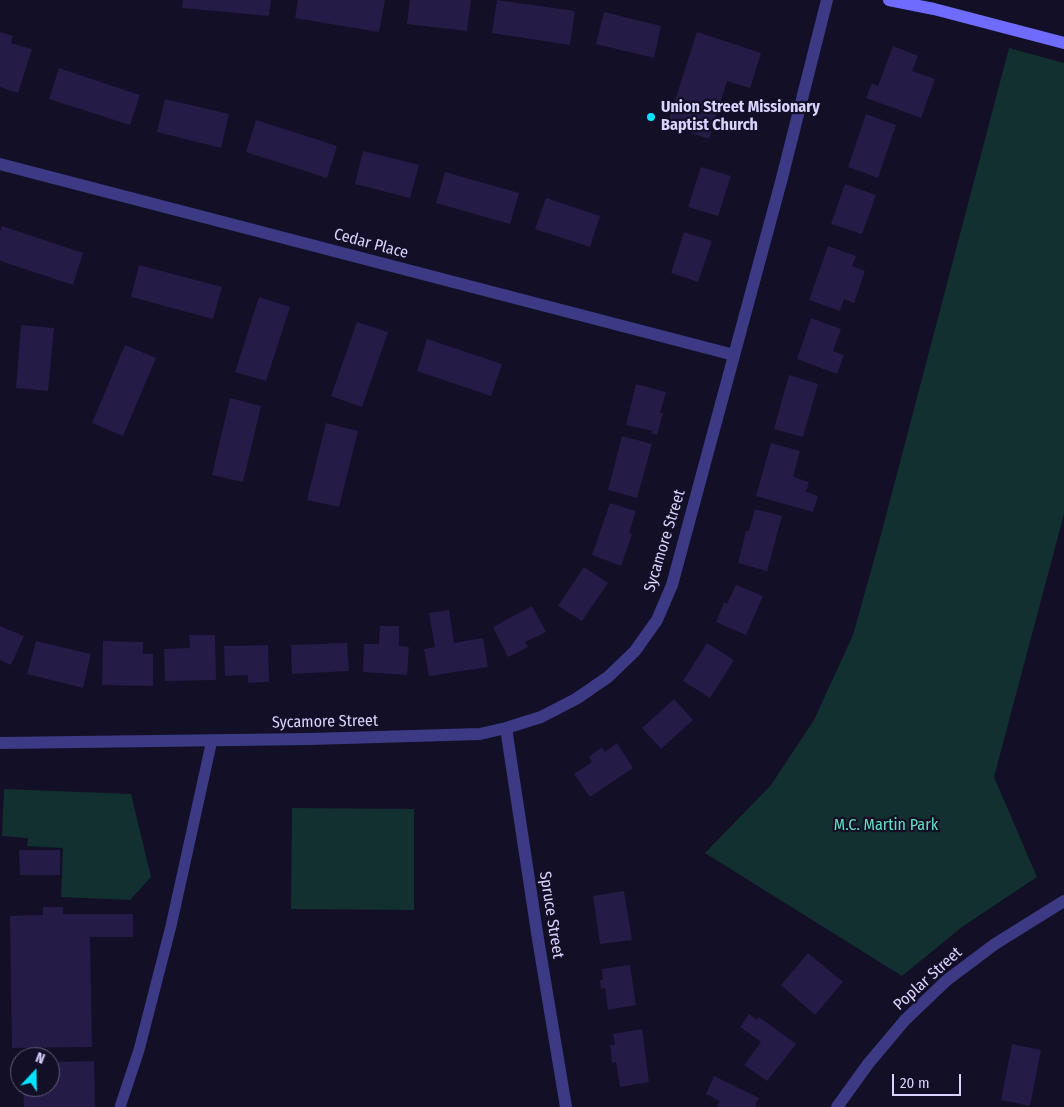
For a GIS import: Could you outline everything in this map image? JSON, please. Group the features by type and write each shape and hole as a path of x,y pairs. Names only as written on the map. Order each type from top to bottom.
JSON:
{"main road":[{"path":"889,0 934,9 1064,43"}],"street":[{"name":"Sycamore Street","path":"0,743 310,740 480,734 541,717 576,699 608,677 636,651 657,620 672,585 782,178 827,0"},
{"name":"Cedar Place","path":"0,164 734,355"},
{"name":"Spruce Street","path":"506,728 566,1107"},
{"name":"Poplar Street","path":"838,1107 868,1064 905,1020 947,980 995,944 1064,901"}],"lane":[{"path":"120,1107 139,1050 172,926 212,740"}],"green space":[{"name":"M.C. Martin Park","path":"1009,48 1064,63 1064,514 994,777 1037,877 962,927 902,976 705,853 771,785 814,720 853,635"},
{"path":"4,789 131,794 151,877 130,900 61,897 63,848 27,846 28,838 2,836"},
{"path":"292,808 414,809 414,910 291,909"}],"building":[{"path":"183,0 271,0 269,16 182,8"},
{"path":"298,0 385,0 379,32 295,18"},
{"path":"410,0 471,0 467,31 407,24"},
{"path":"497,0 575,11 570,45 492,33"},
{"path":"604,12 661,26 654,58 596,44"},
{"path":"0,32 13,36 11,43 32,49 18,93 0,87"},
{"path":"697,32 761,53 750,88 727,81 709,139 667,125"},
{"path":"893,46 918,56 912,71 935,79 921,118 866,98 872,83 878,86"},
{"path":"59,68 140,95 130,125 49,99"},
{"path":"165,99 229,114 221,148 157,132"},
{"path":"866,114 896,125 878,178 848,167"},
{"path":"256,120 337,146 327,178 246,152"},
{"path":"363,151 419,165 410,198 355,184"},
{"path":"701,167 731,176 718,216 688,207"},
{"path":"445,172 519,193 510,224 436,203"},
{"path":"845,184 876,195 862,234 831,224"},
{"path":"546,198 600,216 590,247 535,229"},
{"path":"2,226 83,253 73,285 0,261 0,231"},
{"path":"684,232 712,241 698,282 671,273"},
{"path":"828,246 856,256 852,266 865,271 854,303 844,299 840,311 809,300"},
{"path":"139,265 222,287 213,319 131,297"},
{"path":"259,297 290,307 266,381 235,372"},
{"path":"811,318 841,329 833,351 844,355 837,374 797,359"},
{"path":"357,322 388,332 362,407 331,396"},
{"path":"21,325 54,328 48,391 16,388"},
{"path":"427,339 502,364 491,396 417,371"},
{"path":"125,345 156,358 123,436 92,423"},
{"path":"789,375 818,384 803,437 774,429"},
{"path":"636,384 666,392 660,413 663,413 657,435 651,433 652,431 626,425"},
{"path":"230,398 261,406 243,482 212,475"},
{"path":"326,423 358,431 339,507 307,500"},
{"path":"622,436 652,444 637,498 608,490"},
{"path":"771,443 800,451 793,477 809,482 806,492 818,496 813,512 756,496"},
{"path":"610,503 636,511 629,533 632,534 621,566 592,555"},
{"path":"755,509 782,516 767,571 738,563 746,531 749,531"},
{"path":"584,567 608,583 582,621 558,606"},
{"path":"736,585 763,596 746,635 716,622 724,602 727,604"},
{"path":"532,606 546,632 525,642 528,647 508,657 493,627"},
{"path":"449,610 454,643 483,638 488,667 429,676 424,649 435,647 429,613"},
{"path":"0,626 24,636 11,665 0,660"},
{"path":"380,626 399,626 399,646 409,647 407,675 363,672 364,644 379,644"},
{"path":"189,635 215,635 216,680 165,681 164,649 190,648"},
{"path":"36,641 91,654 83,688 27,674"},
{"path":"103,641 143,642 143,654 153,654 153,686 102,685"},
{"path":"347,643 349,671 292,674 291,645"},
{"path":"707,643 734,660 710,698 683,681"},
{"path":"268,645 269,682 248,683 248,675 225,676 224,646"},
{"path":"674,699 693,720 661,749 642,728"},
{"path":"617,743 633,768 590,797 574,774 592,762 589,757 602,747 605,752"},
{"path":"19,850 60,850 60,875 20,875"},
{"path":"624,891 632,940 600,944 593,896"},
{"path":"43,907 63,907 63,914 133,914 133,937 90,937 92,1047 12,1047 10,916 43,915"},
{"path":"808,953 843,982 815,1015 781,985"},
{"path":"630,965 636,1005 608,1010 605,988 601,989 600,980 603,980 602,969"},
{"path":"749,1014 757,1020 759,1017 796,1044 767,1081 744,1065 761,1042 740,1027"},
{"path":"642,1029 649,1082 620,1087 616,1062 612,1063 610,1045 615,1045 613,1034"},
{"path":"1012,1044 1041,1050 1030,1106 1001,1100"},
{"path":"94,1061 95,1107 24,1107 24,1097 60,1097 60,1062"},
{"path":"714,1076 759,1098 755,1105 759,1107 717,1107 720,1101 706,1094"}],"place":[{"name":"Union Street Missionary Baptist Church","path":"651,117"}]}
